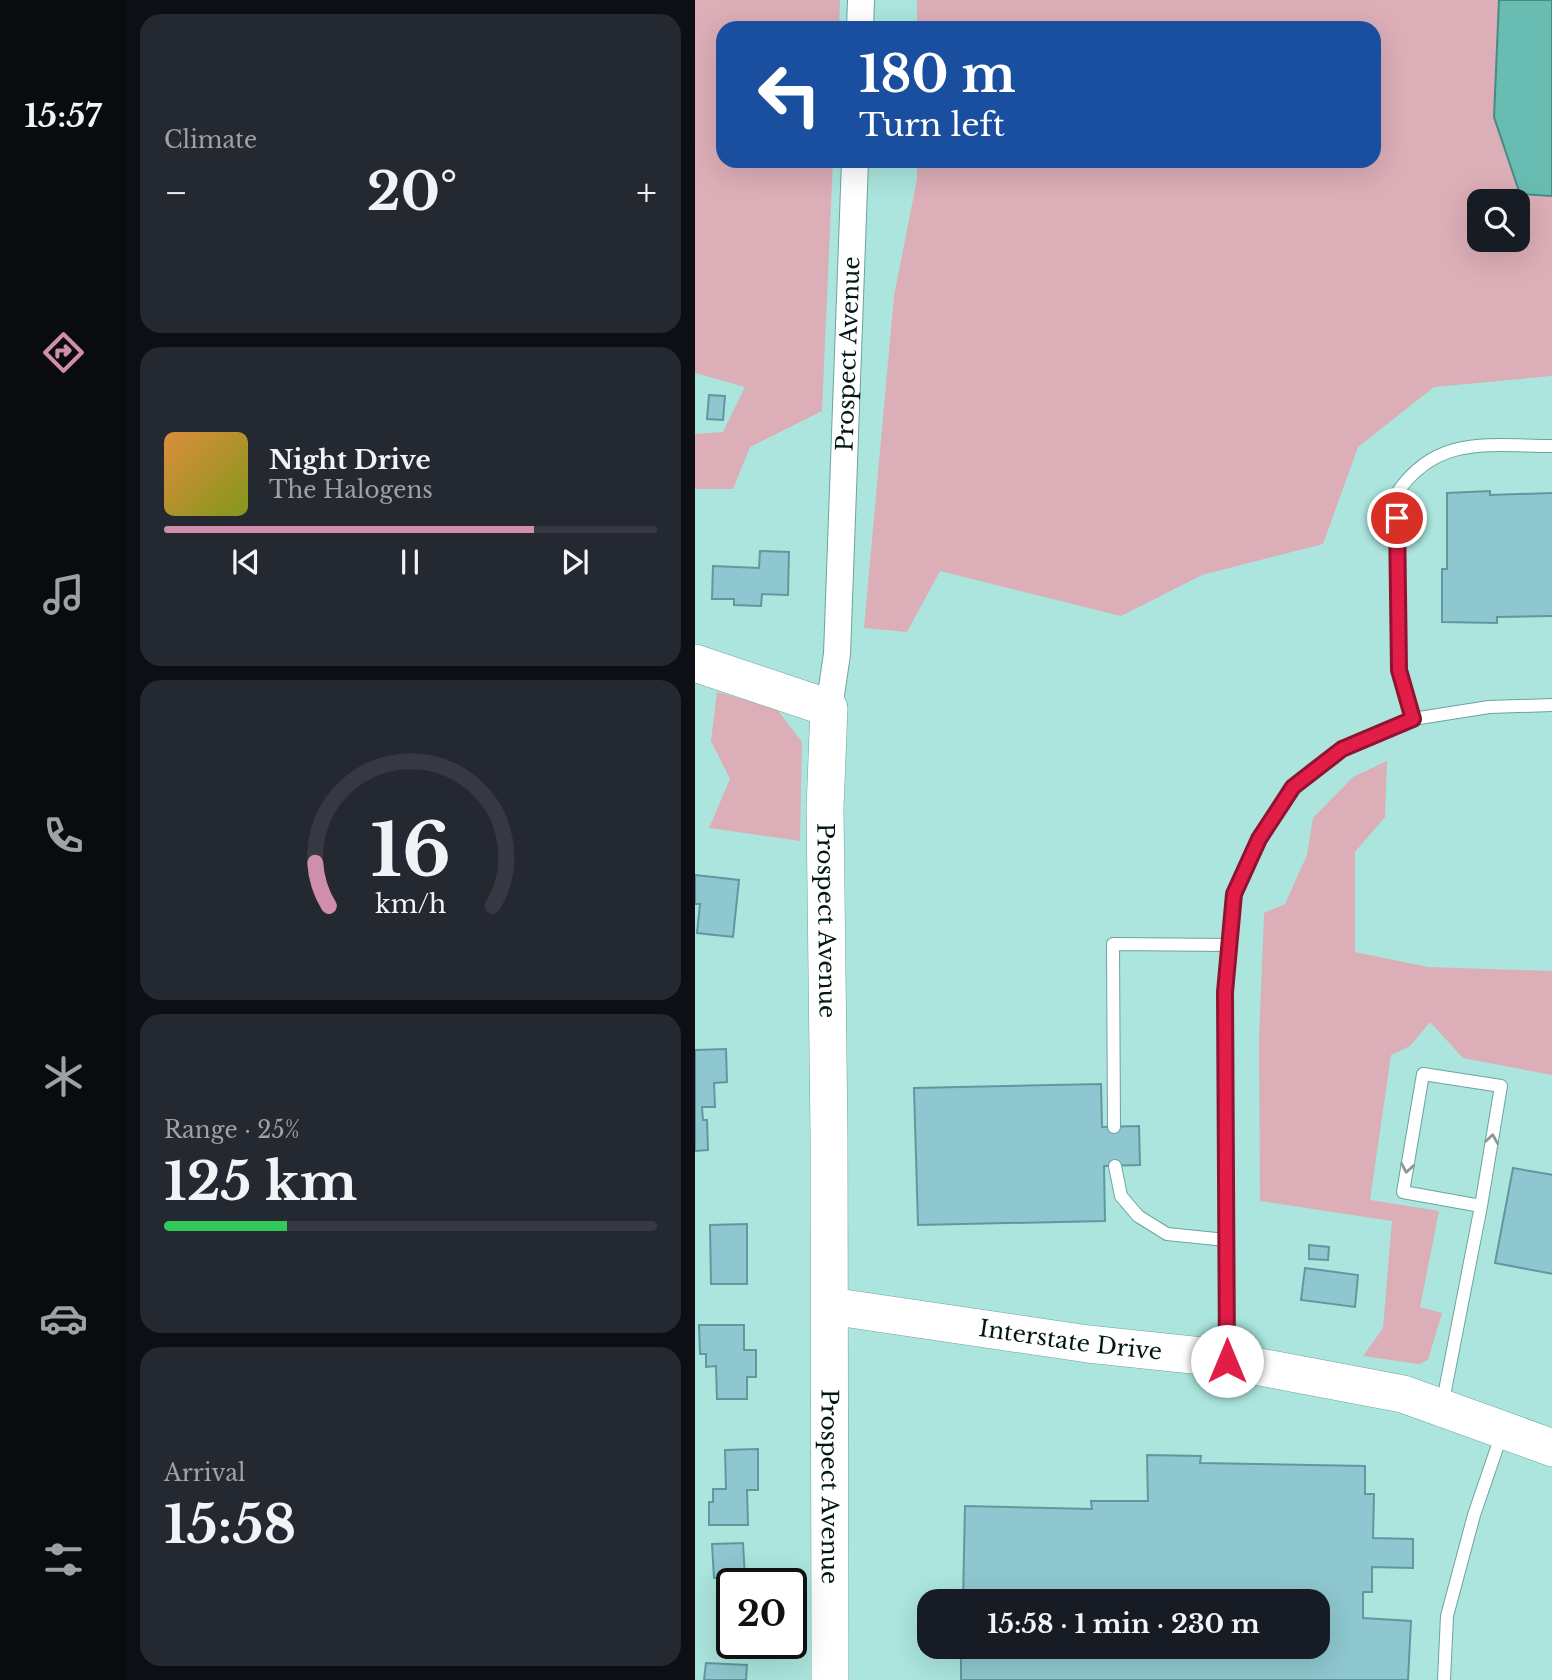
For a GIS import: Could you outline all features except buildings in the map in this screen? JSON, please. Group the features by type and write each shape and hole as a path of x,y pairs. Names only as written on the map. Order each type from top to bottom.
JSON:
{"street":[{"path":"860,21 861,0"},
{"name":"Prospect Avenue","path":"830,1680 830,1306 825,808 829,708 837,654 855,168"},
{"path":"695,663 829,708"},
{"name":"Interstate Drive","path":"830,1306 955,1326 1227,1361 1403,1395 1552,1448"}],"lane":[{"path":"1413,719 1399,670 1397,493 1409,476 1436,456 1463,447 1552,446"},
{"path":"1227,1361 1225,992 1234,894 1259,839 1293,787 1342,749 1413,719 1489,707 1552,705"},
{"path":"1114,1127 1113,944 1229,945"},
{"path":"1442,1408 1481,1206 1501,1086 1423,1074 1403,1192 1481,1206"},
{"path":"1115,1166 1121,1196 1138,1216 1167,1234 1226,1240"},
{"path":"1444,1680 1447,1616 1474,1515 1503,1429"}],"shaded area":[{"path":"695,0 840,0 839,21 716,21 716,168 833,168 822,411 750,447 733,489 695,489 695,434 723,432 745,387 695,373"},
{"path":"917,0 1499,0 1519,189 1467,189 1467,252 1530,252 1530,195 1552,196 1552,376 1434,387 1358,447 1323,544 1202,575 1121,616 940,571 907,632 864,628 894,296 917,168 1381,168 1381,21 917,21"},
{"path":"717,692 776,708 802,742 800,841 709,828 730,779 711,741"},
{"path":"1387,761 1385,817 1355,852 1355,952 1428,967 1552,971 1552,1075 1463,1058 1430,1022 1410,1046 1391,1055 1370,1200 1439,1211 1420,1307 1442,1313 1428,1360 1419,1364 1363,1356 1383,1328 1392,1221 1260,1201 1259,1040 1264,913 1285,904 1307,855 1313,818 1353,777"}],"water":[{"path":"1499,0 1552,0 1552,196 1530,195 1530,189 1518,189 1494,117"}],"route":[{"path":"1227,1361 1225,992 1234,894 1259,839 1293,787 1342,749 1413,719 1399,670 1397,518"}]}
